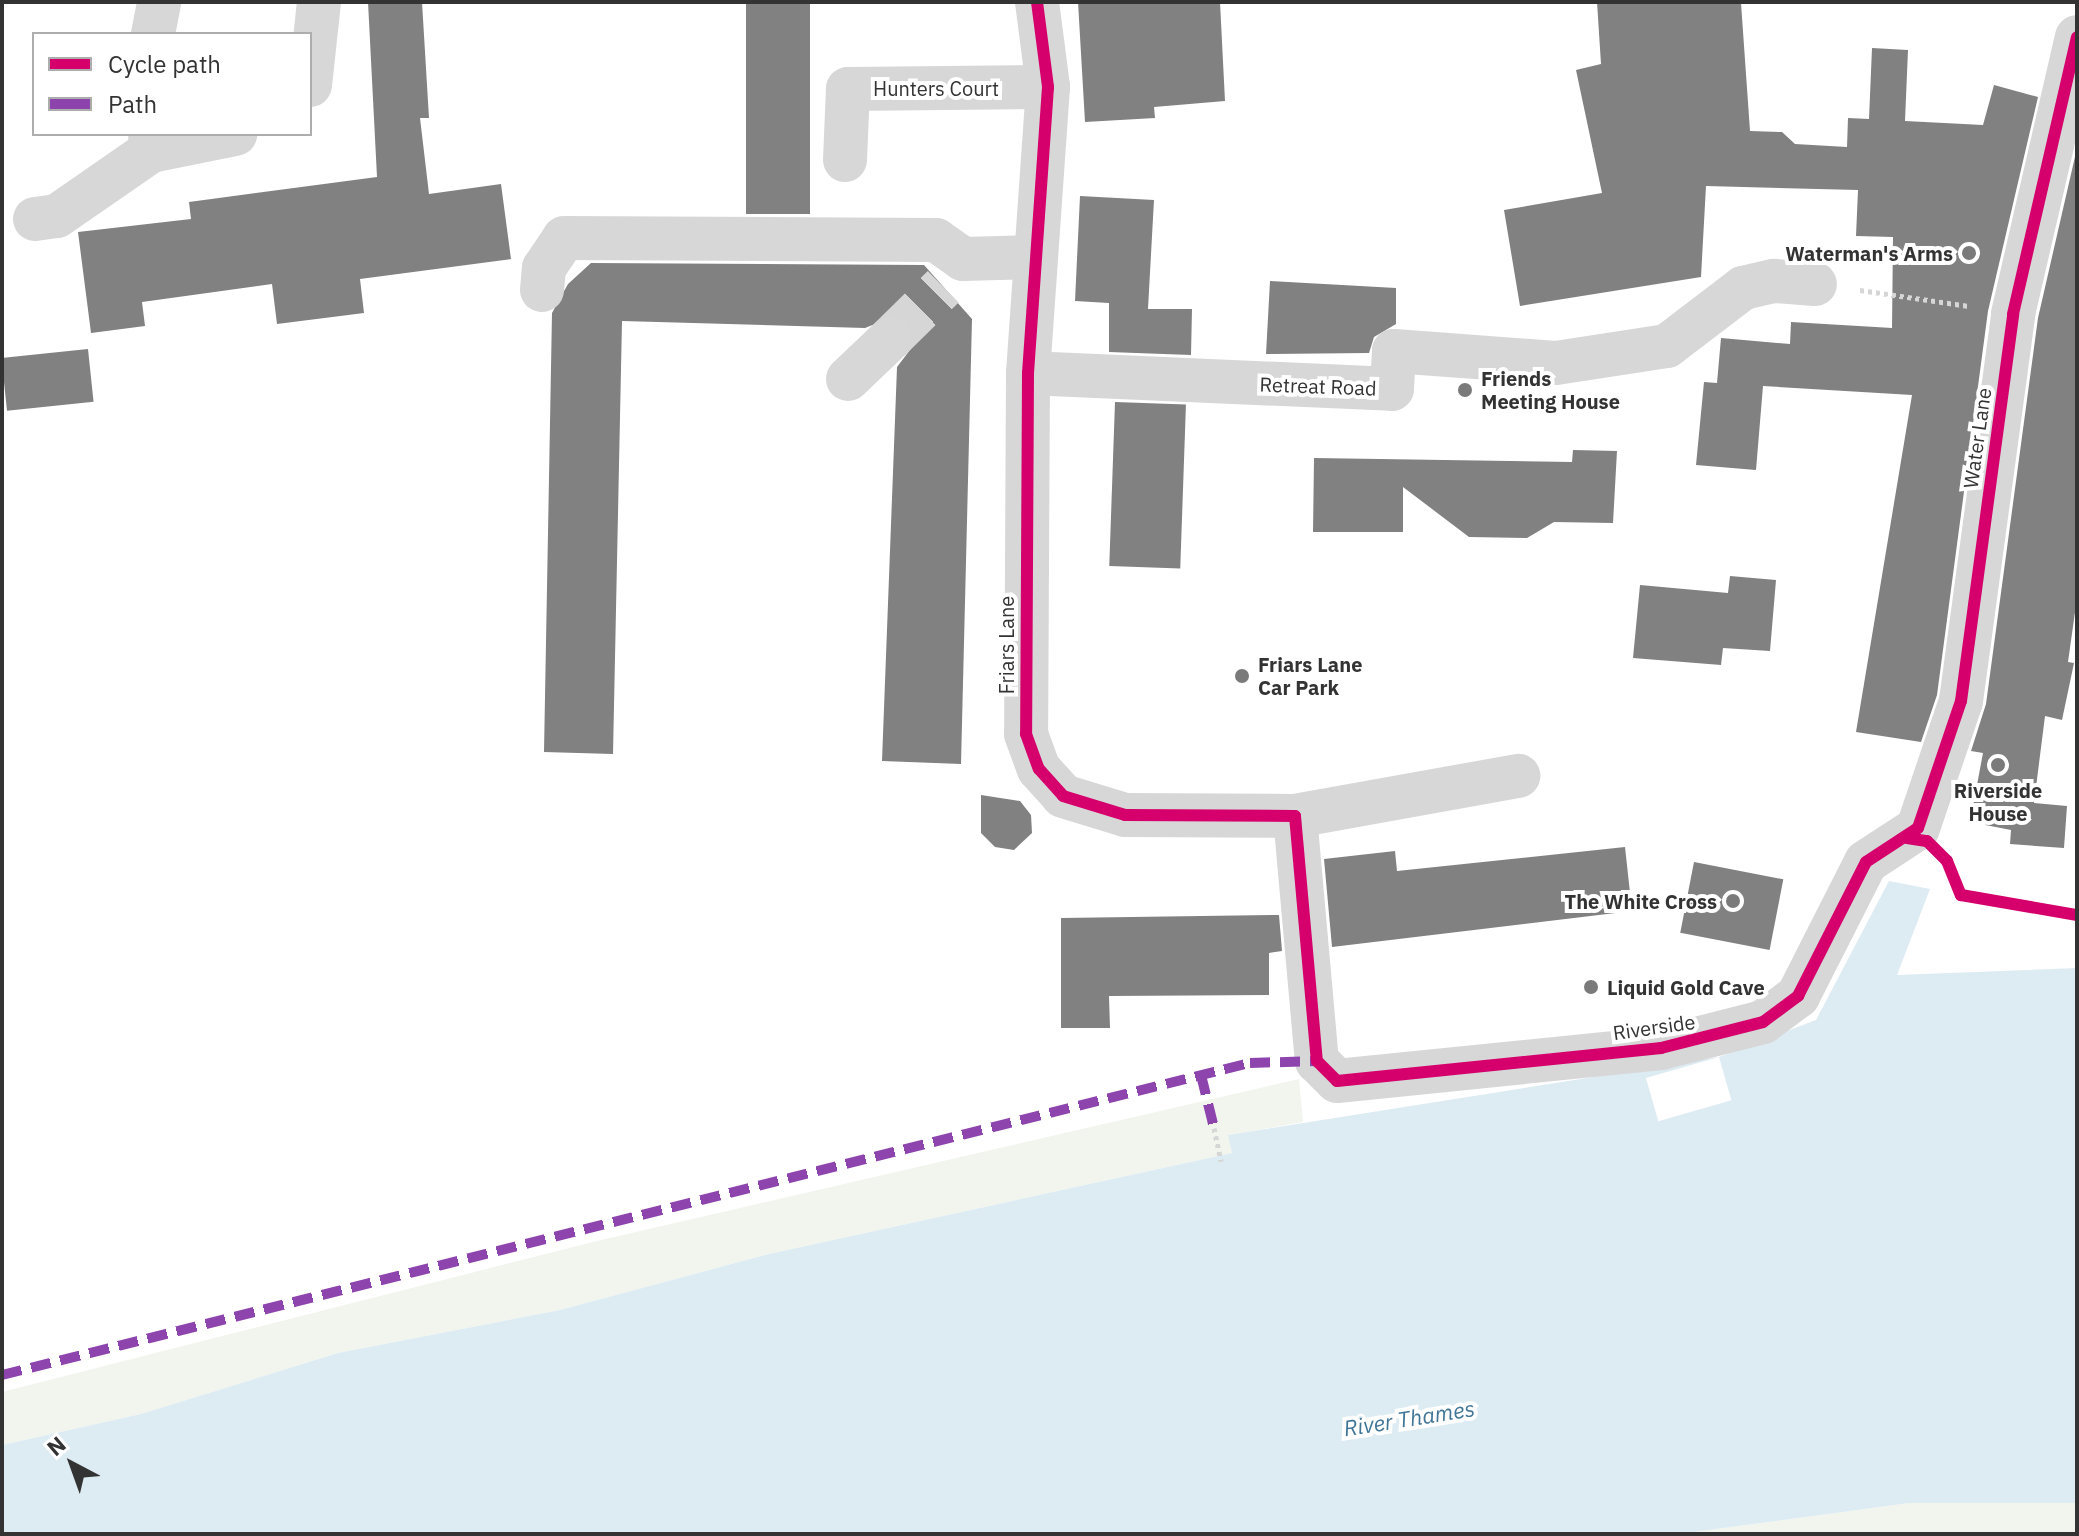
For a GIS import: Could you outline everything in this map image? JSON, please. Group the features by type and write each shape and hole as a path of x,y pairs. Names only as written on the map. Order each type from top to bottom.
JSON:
{"street":[{"path":"153,32 159,2"},
{"path":"312,67 319,2"},
{"name":"Friars Lane","path":"1037,2 1048,87 1033,257 1028,373 1026,734 1039,769 1063,796 1125,815 1295,816 1518,776"},
{"name":"Water Lane","path":"1907,838 1925,818 1961,701 2013,314 2077,37"},
{"name":"Hunters Court","path":"845,160 848,89 1048,87"},
{"path":"35,219 57,216 150,143 216,136"},
{"path":"542,290 544,268 564,238 936,240 953,273 1033,257"},
{"name":"Retreat Road","path":"1028,373 1392,389 1394,351 1556,363 1667,346 1743,288 1788,272"},
{"path":"848,379 889,340"},
{"name":"Riverside","path":"1295,816 1317,1061 1337,1081 1661,1048 1763,1022 1798,996 1866,862 1907,838"}],"path":[{"path":"1788,272 1946,302"},
{"path":"1214,1128 1221,1161"}],"shaded area":[{"path":"1299,1079 1303,1122 1229,1135 1232,1153 769,1254 560,1310 338,1353 141,1414 2,1445 2,1392 597,1241"},
{"path":"2040,1500 2077,1503 2077,1534 1679,1534 1909,1503"}],"water":[{"name":"River Thames","path":"1889,881 1930,889 1897,975 2077,968 2077,1503 1909,1503 1679,1534 2,1534 2,1445 141,1414 338,1353 560,1310 769,1254 1232,1153 1228,1135 1719,1057 1816,1020"}],"pier":[{"path":"1719,1057 1731,1100 1658,1121 1646,1078"}],"building":[{"path":"368,2 422,2 429,118 420,118 429,194 501,184 511,259 360,279 364,313 277,324 272,284 142,302 145,326 91,333 78,232 191,219 189,202 377,177"},
{"path":"746,2 810,2 810,214 746,214"},
{"path":"1078,2 1220,2 1225,101 1154,107 1155,118 1085,122"},
{"path":"1597,2 1741,3 1750,131 1782,132 1795,144 1847,147 1848,118 1869,119 1872,48 1908,50 1905,121 1983,125 1994,85 2038,97 1988,311 1937,695 1921,742 1856,732 1912,395 1763,386 1756,470 1696,465 1704,382 1717,383 1721,338 1790,344 1791,322 1892,328 1893,237 1856,236 1858,190 1706,186 1701,277 1520,306 1504,210 1602,193 1576,70 1601,64"},
{"path":"2077,148 2077,598 2068,662 2074,663 2062,720 2045,716 2034,803 2067,806 2064,848 2010,844 2011,830 1970,822 1983,753 1971,751 1986,704 2038,318"},
{"path":"1080,196 1154,200 1148,309 1192,309 1191,355 1109,352 1109,303 1075,301"},
{"path":"591,263 924,265 972,319 961,764 882,761 897,367 913,346 908,323 895,316 865,328 622,321 613,754 544,752 552,313 568,284"},
{"path":"1270,281 1396,288 1396,324 1374,337 1369,353 1266,354"},
{"path":"88,349 94,402 7,411 2,358"},
{"path":"1115,402 1186,404 1180,568 1109,566"},
{"path":"1573,450 1617,451 1613,523 1554,522 1527,538 1469,537 1403,487 1403,532 1313,532 1314,458 1572,462"},
{"path":"1730,576 1776,580 1770,651 1723,648 1721,665 1633,658 1640,585 1728,593"},
{"path":"981,795 1020,801 1031,815 1032,833 1014,850 995,847 981,833"},
{"path":"1625,847 1632,911 1332,947 1324,859 1395,851 1397,871"},
{"name":"The White Cross","path":"1694,862 1783,879 1770,950 1680,933"},
{"path":"1279,915 1282,951 1269,953 1269,995 1109,996 1110,1028 1061,1028 1061,918"}],"tunnel":[{"path":"889,340 943,287"}],"marked path":[{"path":"2,1375 1250,1063 1317,1061"},
{"path":"1201,1075 1214,1128"}],"cycle path":[{"path":"1037,2 1048,87 1028,373 1026,734 1039,769 1063,796 1125,815 1295,816 1317,1061 1337,1081 1661,1048 1763,1022 1798,996 1866,862 1918,828 1961,701 2013,314 2077,37"},
{"path":"1907,838 1927,841 1947,861 1961,895 2077,915"}],"place":[{"name":"Waterman's Arms","path":"1969,253"},
{"name":"Friends Meeting House","path":"1465,390"},
{"name":"Friars Lane Car Park","path":"1242,676"},
{"name":"Riverside House","path":"1998,765"},
{"name":"The White Cross","path":"1733,901"},
{"name":"Liquid Gold Cave","path":"1591,987"}]}
